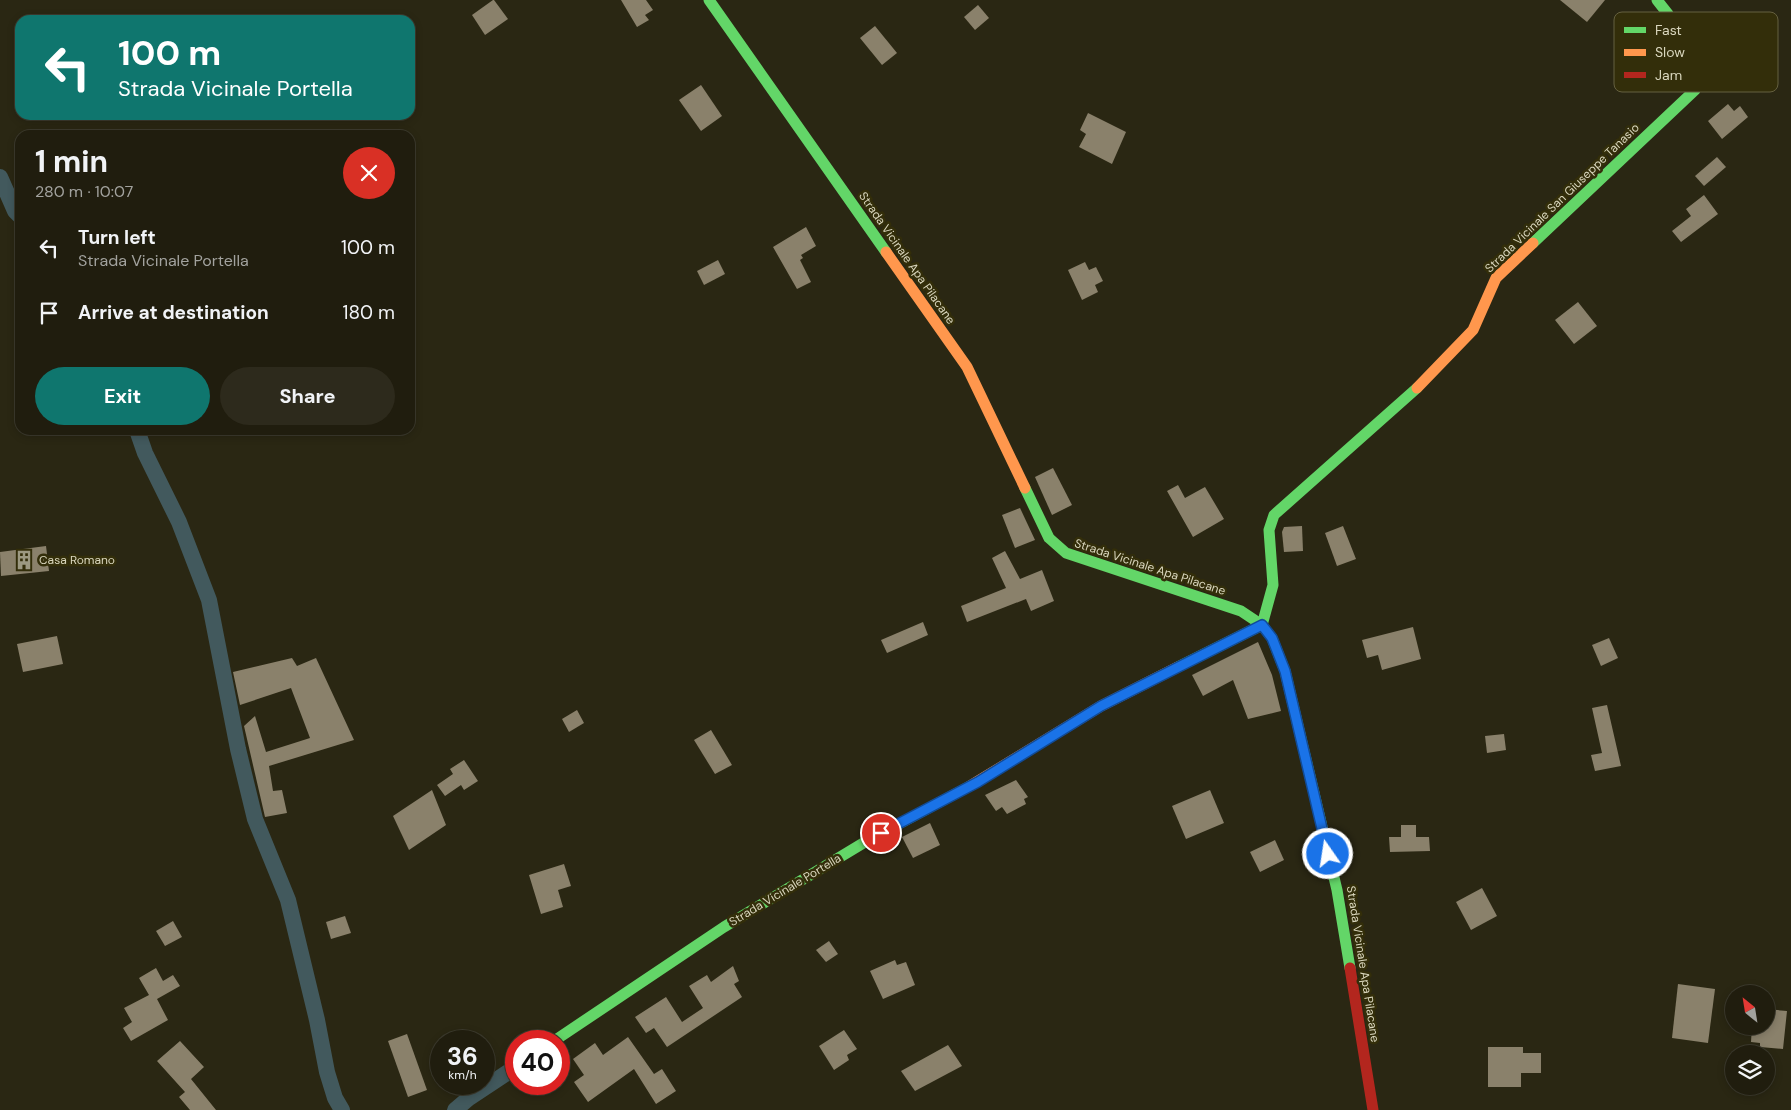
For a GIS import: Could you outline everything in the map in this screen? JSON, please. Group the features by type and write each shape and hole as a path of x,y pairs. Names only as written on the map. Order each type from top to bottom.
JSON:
{"street":[{"name":"Strada Vicinale Apa Pilacane","path":"709,0 967,367 1049,538 1066,553 1241,611 1262,625 1272,638 1285,671 1337,890 1373,1110"},
{"name":"Strada Vicinale San Giuseppe Tanasio","path":"1657,0 1666,12"},
{"name":"Strada Vicinale San Giuseppe Tanasio","path":"1262,625 1273,585 1269,530 1274,515 1422,383 1473,330 1496,278 1693,92"},
{"path":"0,178 15,210"},
{"path":"139,435 145,453 179,522 209,600 238,748 255,819 288,900 317,1020 327,1072 335,1098 342,1110"},
{"name":"Strada Vicinale Portella","path":"570,1030 724,927 864,842 978,782 1101,706 1262,625"},
{"path":"455,1110 469,1098 505,1074"}],"building":[{"path":"493,0 508,19 485,35 472,15"},
{"path":"621,0 646,0 653,10 645,15 649,20 637,27"},
{"path":"1560,0 1605,0 1587,22"},
{"path":"978,5 989,18 975,30 964,17"},
{"path":"875,26 897,53 882,65 860,38"},
{"path":"701,85 722,116 701,131 679,100"},
{"path":"1728,104 1734,111 1740,106 1748,117 1722,139 1708,121"},
{"path":"1088,113 1126,132 1112,164 1079,147 1086,134 1080,130"},
{"path":"1717,157 1726,167 1704,186 1695,176"},
{"path":"1704,195 1718,214 1681,242 1672,231 1691,216 1686,209"},
{"path":"806,227 816,246 801,255 803,258 800,260 811,282 797,289 773,247"},
{"path":"718,260 725,274 704,285 697,271"},
{"path":"1085,262 1089,270 1096,267 1103,281 1095,285 1098,292 1082,300 1068,270"},
{"path":"1578,302 1597,326 1574,344 1555,320"},
{"path":"1053,468 1072,505 1052,515 1035,477"},
{"path":"1178,485 1185,498 1205,487 1224,519 1193,537 1167,491"},
{"path":"1020,508 1035,540 1015,548 1002,515"},
{"path":"1302,526 1303,551 1284,552 1282,532 1284,527"},
{"path":"1343,526 1356,559 1337,566 1325,533"},
{"name":"Casa Romano","path":"46,546 49,571 1,576 0,552"},
{"path":"1005,551 1020,579 1042,570 1054,601 1031,611 1026,599 967,622 961,606 1006,588 992,558"},
{"path":"923,622 928,635 887,653 881,640"},
{"path":"1413,627 1421,659 1382,670 1378,655 1367,658 1362,640"},
{"path":"57,636 63,664 23,672 17,644"},
{"path":"1609,638 1618,658 1601,666 1592,645"},
{"path":"1258,642 1272,675 1281,711 1248,719 1233,680 1203,696 1192,675"},
{"path":"292,658 297,666 316,658 354,740 269,766 273,791 282,790 287,813 265,817 244,726 255,716 266,752 310,738 291,688 240,705 233,672"},
{"path":"1607,705 1621,766 1595,771 1591,755 1602,753 1592,708"},
{"path":"577,710 584,723 569,732 562,719"},
{"path":"711,730 732,765 715,774 694,740"},
{"path":"1504,734 1506,750 1487,753 1485,736"},
{"path":"464,760 478,781 464,790 461,785 445,796 437,785 453,774 450,769"},
{"path":"1016,780 1028,797 1024,799 1026,804 1007,814 1002,807 996,811 985,795"},
{"path":"432,790 446,825 409,850 393,816"},
{"path":"1210,790 1224,823 1186,839 1172,806"},
{"path":"930,823 940,845 913,858 902,837"},
{"path":"1401,825 1416,825 1416,837 1429,837 1430,851 1390,852 1389,837 1401,837"},
{"path":"1275,840 1284,860 1260,872 1250,852"},
{"path":"564,864 571,886 558,890 563,907 541,914 529,875"},
{"path":"1482,888 1497,916 1471,930 1456,902"},
{"path":"345,916 351,933 331,939 326,922"},
{"path":"173,921 182,937 165,946 156,931"},
{"path":"829,941 838,954 826,962 816,950"},
{"path":"895,960 897,965 906,962 915,985 883,999 870,971"},
{"path":"733,966 739,981 734,984 742,997 667,1047 654,1028 646,1033 635,1017 666,997 682,1022 703,1008 689,986 707,975 711,982"},
{"path":"156,968 163,981 173,975 180,986 157,999 168,1020 131,1041 123,1028 132,1022 124,1008 149,995 139,978"},
{"path":"1678,984 1715,989 1708,1043 1672,1038"},
{"path":"1775,1010 1787,1011 1783,1049 1775,1048 1775,1045 1760,1045 1760,1043 1751,1042 1751,1035 1775,1035"},
{"path":"844,1030 857,1049 847,1055 849,1060 834,1070 819,1046"},
{"path":"407,1034 427,1090 408,1097 388,1041"},
{"path":"628,1037 654,1074 662,1069 676,1091 656,1104 634,1069 588,1102 574,1082 584,1075 573,1059 595,1043 603,1055"},
{"path":"180,1041 204,1067 191,1079 216,1110 190,1110 179,1097 185,1092 157,1061"},
{"path":"948,1045 962,1066 915,1091 901,1071"},
{"path":"1488,1047 1523,1047 1523,1053 1541,1053 1541,1073 1521,1073 1521,1087 1488,1087"}],"traffic: fast":[{"path":"709,0 886,252"},
{"path":"1657,0 1666,12"},
{"path":"1533,243 1693,92"},
{"path":"1178,667 1262,625 1273,585 1269,530 1274,515 1417,388"},
{"path":"1025,488 1049,538 1066,553 1241,611 1262,625 1272,638 1285,671 1337,890 1350,968"},
{"path":"570,1030 724,927 865,842 970,786"}],"traffic: slow":[{"path":"1417,388 1473,330 1496,278 1533,243"},
{"path":"886,252 967,367 1025,488"},
{"path":"970,786 1101,706 1178,667"}],"traffic: jam":[{"path":"1350,968 1373,1110"}],"place":[{"name":"Casa Romano","path":"24,560"}],"route":[{"path":"881,833 978,782 1101,706 1262,625 1272,638 1285,671 1328,854"}]}
